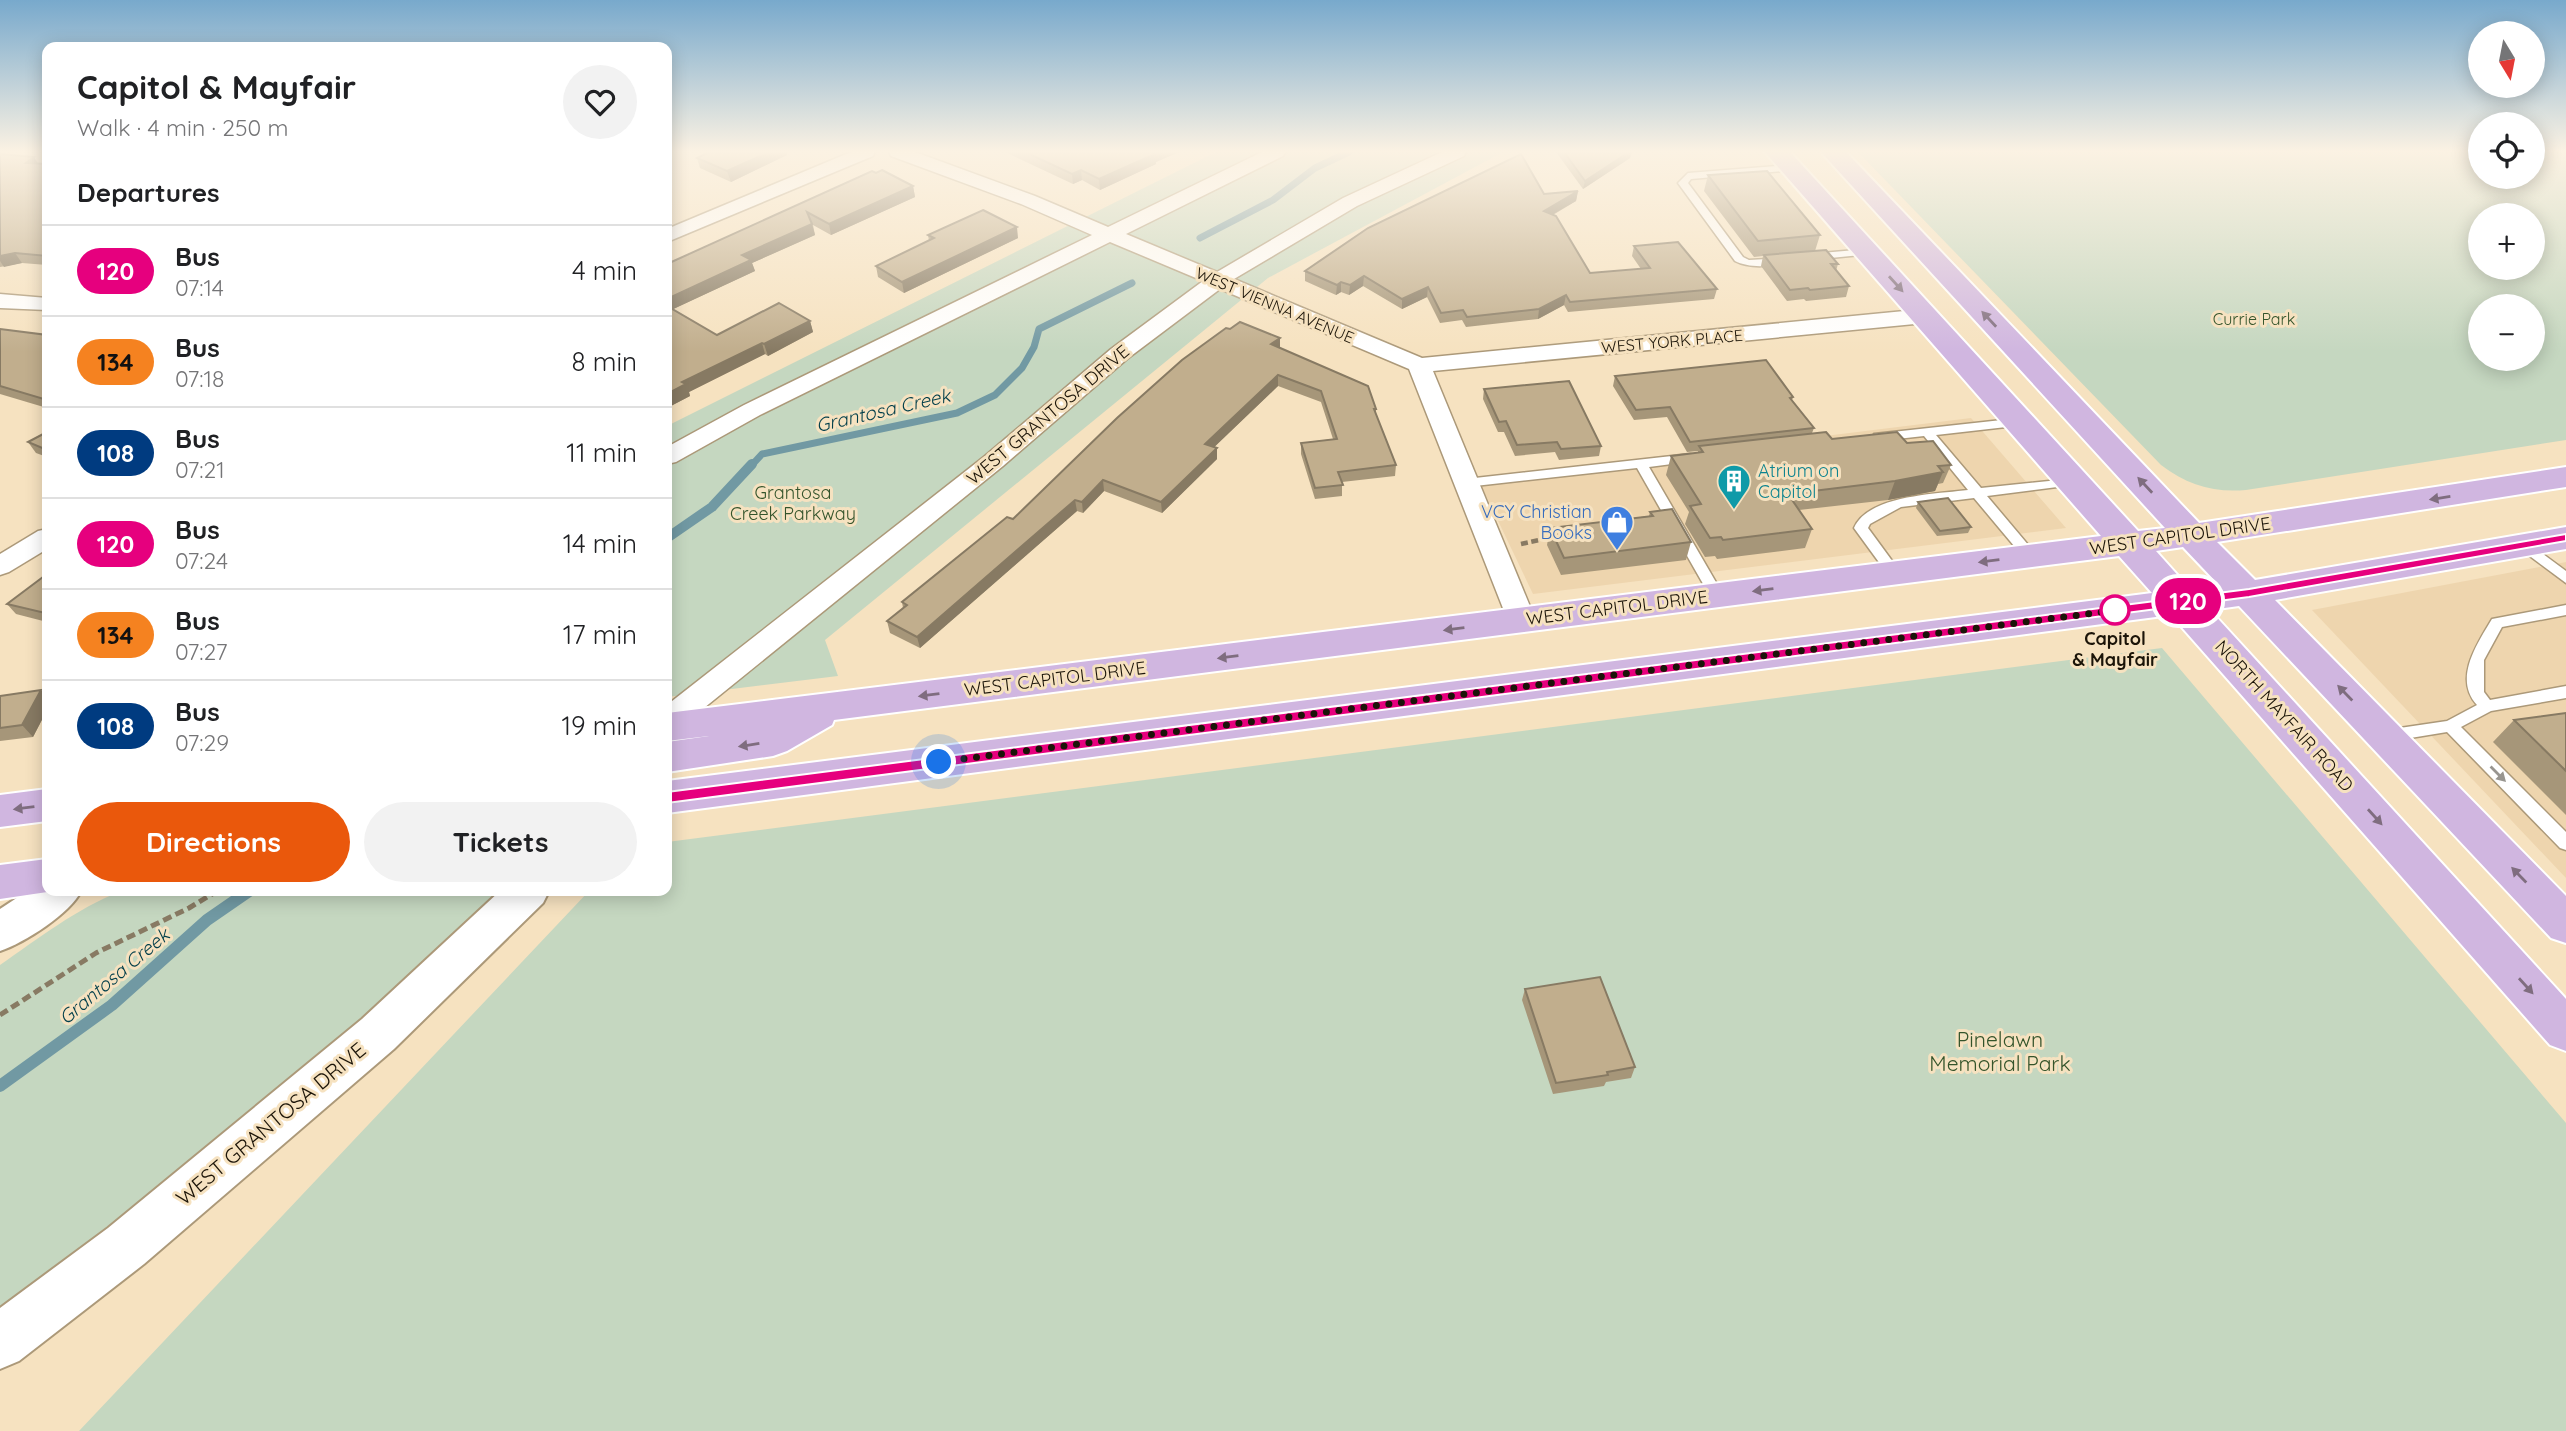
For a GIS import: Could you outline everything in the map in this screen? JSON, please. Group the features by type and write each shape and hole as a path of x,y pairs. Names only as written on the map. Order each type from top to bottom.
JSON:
{"main road":[{"name":"NORTH MAYFAIR ROAD","path":"1837,219 2566,1031"},
{"path":"1896,219 2192,535 2566,925"},
{"name":"WEST CAPITOL DRIVE","path":"672,726 2192,535 2566,477"},
{"path":"672,796 2249,593 2566,538"},
{"path":"672,756 773,741 832,707"},
{"path":"0,811 42,806"},
{"path":"0,882 42,877"}],"street":[{"path":"672,234 708,219"},
{"name":"WEST VIENNA AVENUE","path":"1072,219 1419,365"},
{"path":"672,454 752,410 1139,219"},
{"name":"WEST GRANTOSA DRIVE","path":"672,717 994,461 1119,354 1218,280 1322,219"},
{"path":"0,301 42,304"},
{"name":"WEST YORK PLACE","path":"1419,365 1925,316"},
{"path":"1419,365 1522,621"},
{"path":"0,566 42,540"},
{"path":"0,933 53,896"},
{"name":"WEST GRANTOSA DRIVE","path":"0,1342 126,1246 379,1034 523,896"}],"lane":[{"path":"1709,219 1739,259 1747,263 1867,252"},
{"path":"1859,439 2020,422"},
{"path":"1927,432 2030,556"},
{"path":"1466,483 1710,456"},
{"path":"1642,464 1717,596"},
{"path":"1894,573 1861,528 1864,521 1898,503 2073,481"},
{"path":"2524,545 2566,579"},
{"path":"2487,706 2476,694 2476,660 2497,623 2566,610"},
{"path":"2386,736 2450,726 2487,706 2566,692"},
{"path":"2450,726 2566,843"}],"path":[{"path":"1492,548 1545,541 1557,535"},
{"path":"0,1015 96,954 190,908 208,896"}],"shaded area":[{"path":"1971,418 2066,528 1533,594 1479,481 1490,477"},
{"path":"2566,562 2566,878 2312,610"}],"green space":[{"name":"Grantosa Creek Parkway","path":"1082,219 1378,219 1268,278 825,640 838,676 672,696 672,424"},
{"name":"Currie Park","path":"1923,219 2468,219 2468,280 2545,280 2545,219 2566,219 2566,440 2246,490 2212,489 2191,482 2161,465"},
{"name":"Pinelawn Memorial Park","path":"2162,648 2566,1123 2566,1431 79,1431 584,896 672,896 672,841"},
{"path":"494,896 385,1002 219,1143 0,1309 0,965 73,915 104,898"}],"building":[{"path":"0,219 42,219 42,256 15,253 0,256"},
{"path":"767,219 810,219 812,224 742,255 751,260 672,297 672,262"},
{"path":"819,219 841,219 829,224"},
{"path":"964,219 1001,219 1017,227 902,282 876,266 934,238 928,235"},
{"path":"1387,219 1558,219 1590,273 1650,268 1634,246 1678,242 1717,289 1570,302 1566,295 1539,309 1467,317 1463,310 1441,313 1428,287 1402,299 1364,276 1350,285 1341,282 1337,285 1305,271 1368,228"},
{"path":"1741,219 1807,219 1820,235 1758,241"},
{"path":"1826,250 1838,264 1831,264 1849,286 1790,290 1764,255"},
{"path":"779,303 810,321 682,382 686,384 672,391 672,309 717,335"},
{"path":"1240,322 1280,338 1271,344 1368,386 1396,465 1338,472 1343,485 1315,488 1301,443 1337,439 1321,391 1278,375 1205,444 1217,448 1161,502 1103,480 1082,502 1075,500 917,637 887,621 907,605 902,602 1007,517 1013,519 1117,418 1182,360 1226,328 1230,329"},
{"path":"0,329 42,334 42,399 0,386"},
{"path":"1766,360 1793,397 1790,398 1814,428 1690,442 1670,407 1636,410 1615,376"},
{"path":"1569,381 1601,446 1561,449 1557,442 1517,445 1506,421 1499,422 1484,389"},
{"path":"1826,432 1832,439 1897,432 1907,443 1933,441 1951,465 1938,466 1943,472 1895,481 1788,494 1812,529 1723,540 1721,537 1710,538 1690,506 1701,504 1671,456 1703,452 1699,446"},
{"path":"42,435 42,448 28,442"},
{"path":"1948,498 1971,527 1940,531 1918,502"},
{"path":"1672,509 1691,542 1564,558 1550,528 1653,516 1650,512"},
{"path":"42,578 42,612 7,604"},
{"path":"41,690 22,725 0,728 0,696"},
{"path":"2566,713 2566,771 2514,720"},
{"path":"1600,977 1635,1067 1607,1072 1608,1075 1556,1083 1525,989"}],"waterway":[{"name":"Grantosa Creek","path":"1200,238 1237,219"},
{"name":"Grantosa Creek","path":"751,466 762,454 957,413 995,395 1022,368 1034,347 1039,329 1132,283"},
{"name":"Grantosa Creek","path":"672,535 712,507 752,464"},
{"name":"Grantosa Creek","path":"0,1086 112,1005 207,920 242,896"}],"bus line":[{"name":"120","path":"672,796 2249,593 2566,538"}],"place":[{"name":"Atrium on Capitol","path":"1734,511"},
{"name":"VCY Christian Books","path":"1617,552"},
{"name":"Capitol & Mayfair","path":"2115,610"}],"route":[{"path":"939,762 2118,610 2115,610"}]}
